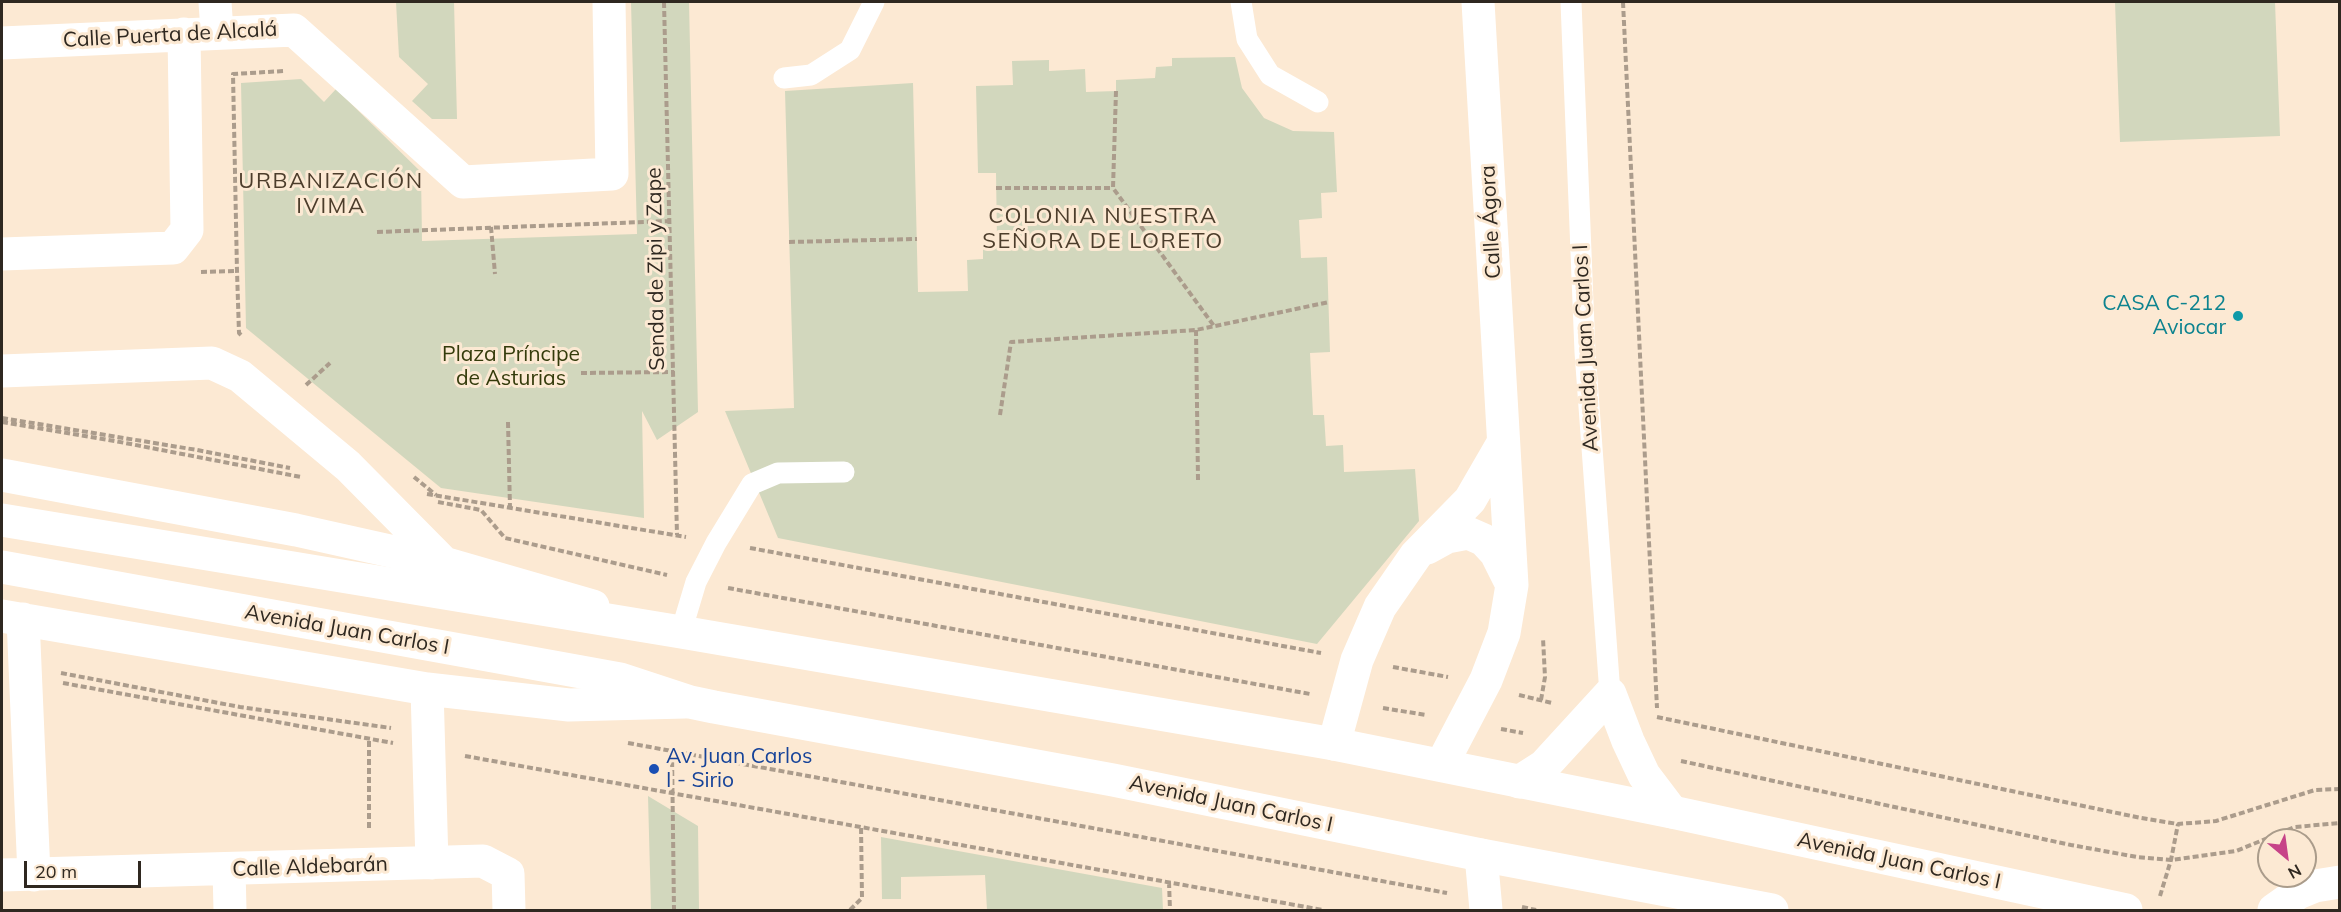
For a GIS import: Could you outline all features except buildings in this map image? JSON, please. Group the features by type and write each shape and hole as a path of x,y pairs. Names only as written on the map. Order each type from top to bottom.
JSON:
{"street":[{"name":"Calle Puerta de Alcalá","path":"2,43 184,34 216,17 294,30 463,182 612,174 609,2"},
{"name":"Calle Ágora","path":"1442,764 1482,686 1504,633 1512,585 1478,2"},
{"path":"2,254 173,248 187,230 184,34"},
{"name":"Avenida Juan Carlos I","path":"2,371 212,363 240,376 348,466 444,563"},
{"path":"1334,744 1357,660 1380,607 1416,555 1470,500 1503,443"},
{"name":"Avenida Juan Carlos I","path":"2,475 296,530 444,563 681,632"},
{"name":"Avenida Juan Carlos I","path":"2,520 681,632 1334,744 1672,812 2126,910"},
{"path":"1416,555 1447,537 1468,533 1484,540 1496,553 1512,585"},
{"name":"Avenida Juan Carlos I","path":"2,567 620,679 690,702 1113,780 1481,855 1772,910"},
{"path":"12,617 26,671 34,875"},
{"name":"Avenida Juan Carlos I","path":"12,617 427,689 569,705 690,702"},
{"path":"427,689 432,863"},
{"path":"1519,782 1544,766 1567,741 1607,708"},
{"name":"Avenida Juan Carlos I","path":"1607,708 1644,775 1672,812"},
{"path":"1481,855 1485,905"},
{"name":"Calle Aldebarán","path":"2,875 483,861 508,874 509,910"},
{"path":"229,869 230,910"},
{"path":"2274,910 2298,893 2315,886 2340,882"}],"lane":[{"path":"784,78 811,75 850,50 874,2"},
{"path":"1241,2 1247,39 1270,75 1318,102"},
{"name":"Avenida Juan Carlos I","path":"1571,2 1585,352 1607,708"},
{"path":"681,632 696,582 716,543 752,484 778,473 844,472"}],"path":[{"name":"Senda de Zipi y Zape","path":"664,2 677,535"},
{"path":"1623,2 1658,688 1657,717"},
{"path":"247,340 239,333 233,74 291,71"},
{"path":"1116,91 1113,188 1214,326"},
{"path":"996,188 1113,188"},
{"path":"377,232 670,221"},
{"path":"491,227 495,274"},
{"path":"789,242 917,239"},
{"path":"1000,415 1011,342 1196,330 1329,302"},
{"path":"1196,330 1198,480"},
{"path":"313,393 304,386 330,363"},
{"path":"580,373 674,372"},
{"path":"2,420 197,450 298,470"},
{"path":"2,420 303,478"},
{"path":"508,422 510,508"},
{"path":"410,474 437,495"},
{"path":"373,491 481,510 505,538 696,582 1567,741"},
{"path":"425,493 677,535 1458,679 1482,686 1657,717 2178,824 2216,821 2315,790 2340,789"},
{"path":"26,671 369,739 428,741"},
{"path":"26,671 428,741 671,794 1323,910"},
{"path":"359,828 370,828 369,739"},
{"path":"621,742 1485,905 1536,910"},
{"path":"672,752 674,910"},
{"path":"1633,752 2137,857 2171,860 2236,851 2295,827 2340,823"},
{"path":"2158,900 2171,860 2178,824"},
{"path":"850,910 862,898 861,826"},
{"path":"1169,882 1170,910"}],"green space":[{"path":"396,2 454,2 457,119 432,119 412,101 428,84 399,57"},
{"name":"Plaza Príncipe de Asturias","path":"631,2 689,2 698,412 657,440 642,411 644,518 441,488 246,328 241,83 301,79 324,102 336,89 421,172 422,241 637,234"},
{"path":"2115,2 2275,2 2280,136 2120,142"},
{"path":"1235,57 1242,88 1264,118 1293,131 1334,132 1337,192 1321,193 1322,218 1299,220 1301,258 1327,257 1330,352 1310,353 1313,415 1324,415 1326,446 1343,445 1344,472 1415,469 1419,521 1317,644 778,538 725,411 794,408 785,91 913,83 918,292 968,291 967,260 983,259 983,241 997,240 996,173 978,173 976,86 1013,85 1012,61 1049,60 1049,71 1085,69 1086,92 1116,91 1116,80 1155,78 1156,67 1172,66 1172,58"},
{"path":"648,796 698,826 699,910 651,910"},
{"path":"881,837 1162,888 1163,910 987,910 985,875 901,877 901,899 882,899"}],"place":[{"name":"CASA C-212 Aviocar","path":"2238,316"},
{"name":"Av. Juan Carlos I - Sirio","path":"654,769"}],"district":[{"name":"URBANIZACIÓN IVIMA","path":"331,194"},
{"name":"COLONIA NUESTRA SEÑORA DE LORETO","path":"1103,228"}]}
